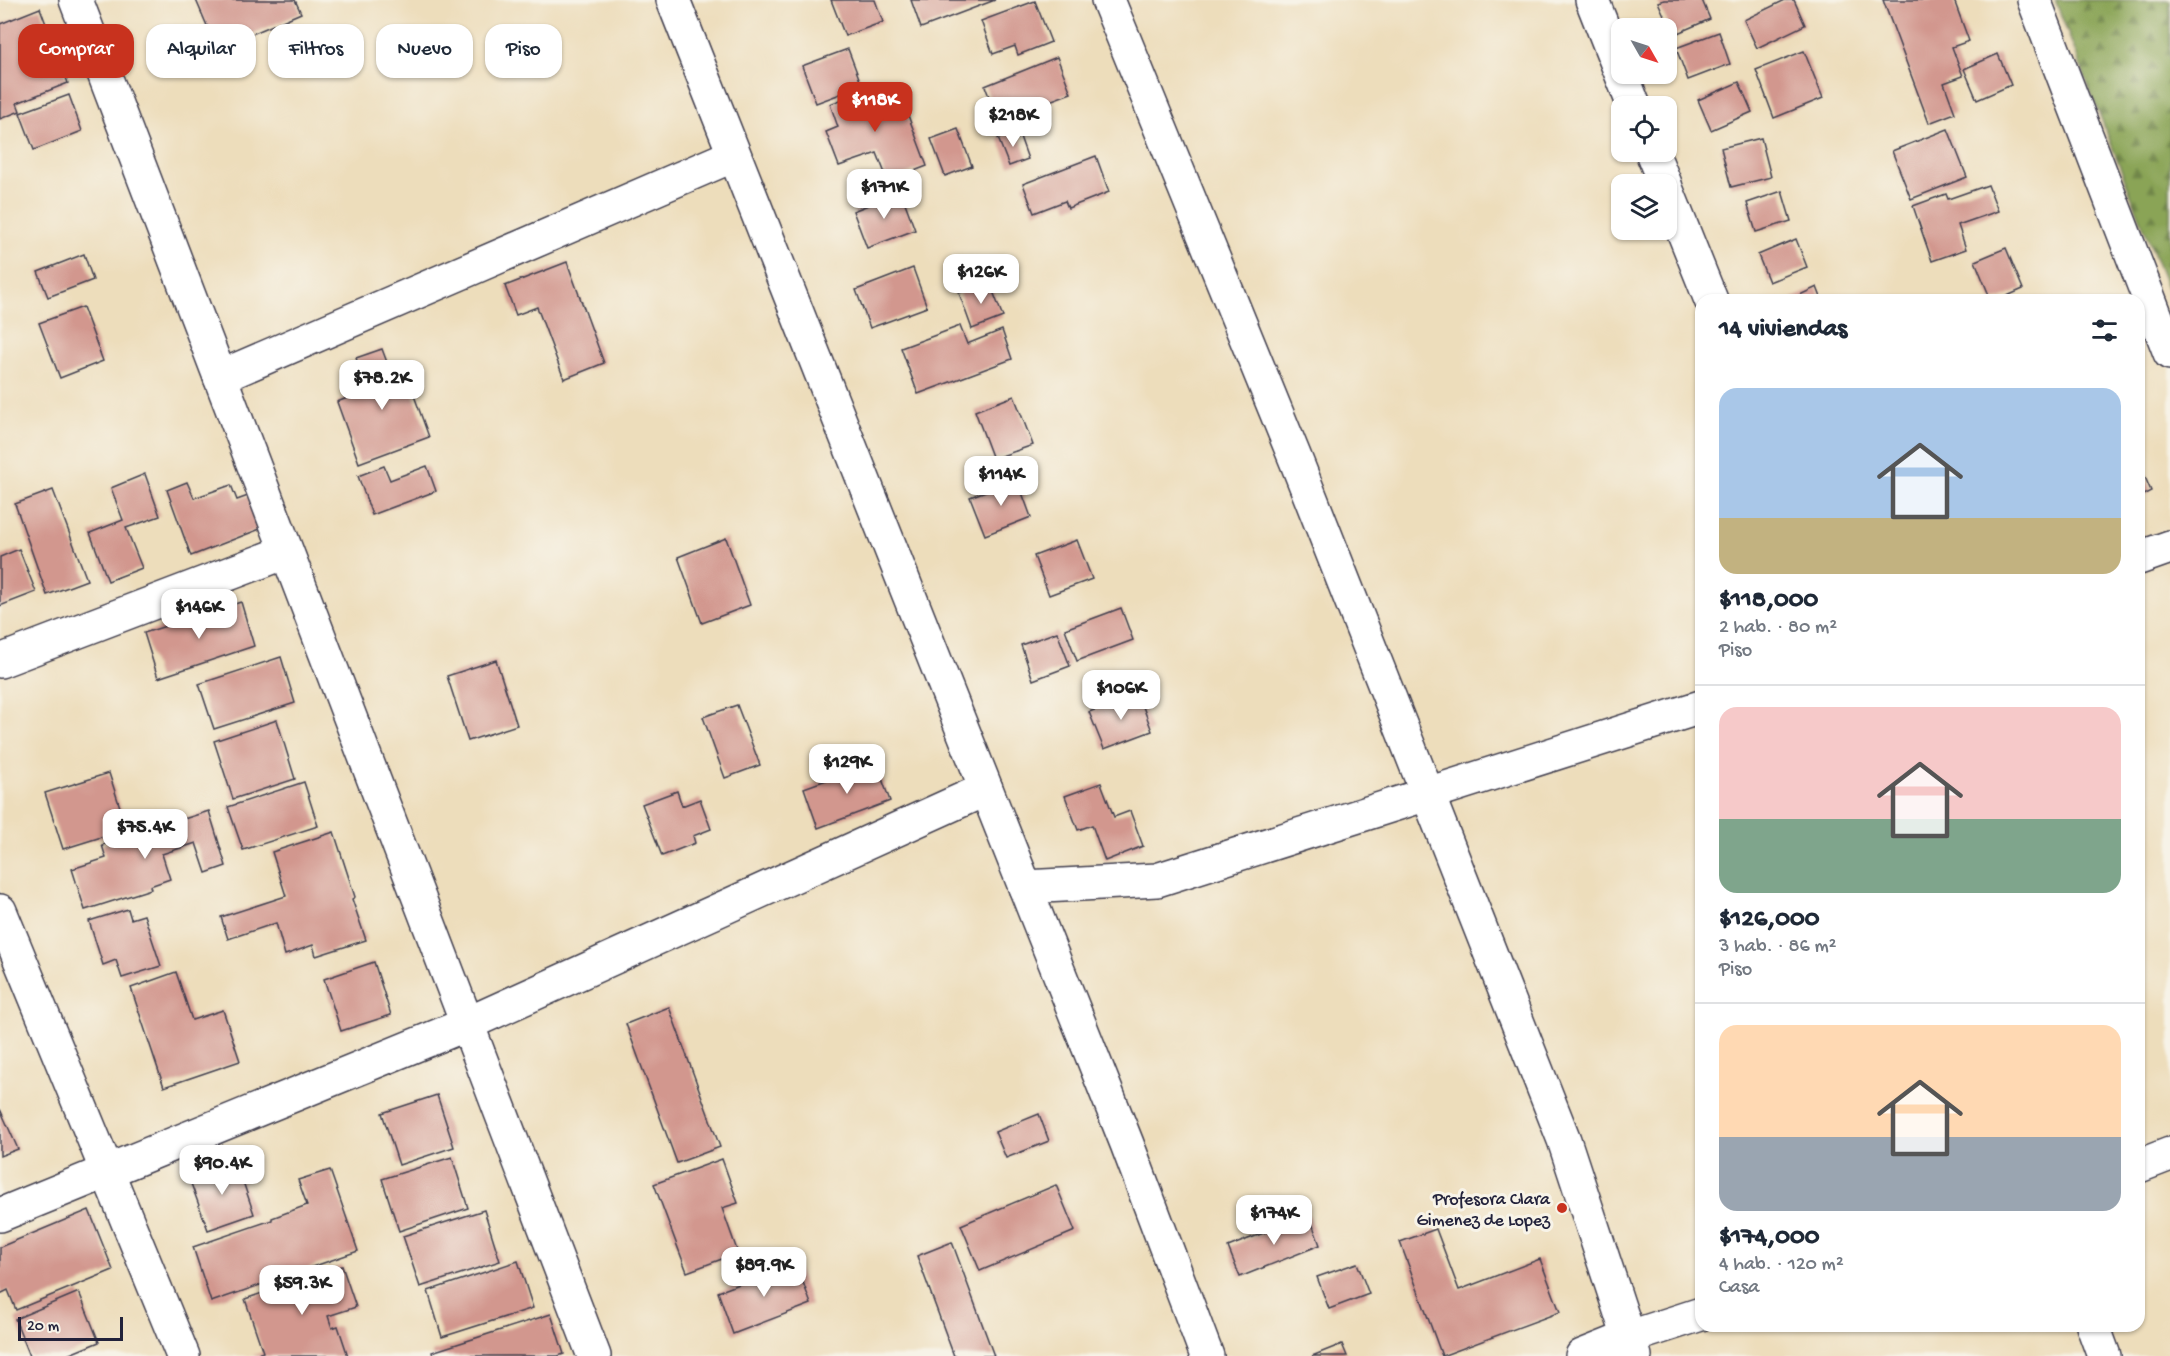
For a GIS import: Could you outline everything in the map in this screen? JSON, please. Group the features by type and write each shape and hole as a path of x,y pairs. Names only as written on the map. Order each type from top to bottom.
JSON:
{"street":[{"path":"76,0 594,1356"},
{"path":"673,0 1127,1144 1207,1356"},
{"path":"1108,0 1297,463 1564,1140 1631,1347"},
{"path":"1592,0 1630,96"},
{"path":"2034,0 2170,353"},
{"path":"220,376 734,155"},
{"path":"1677,214 1709,294"},
{"path":"2145,556 2170,547"},
{"path":"0,661 286,552"},
{"path":"1025,887 1157,880 1695,709"},
{"path":"0,1215 467,1024 986,789"},
{"path":"0,911 183,1356"},
{"path":"2145,1164 2170,1154"},
{"path":"1582,1356 1631,1347 1695,1317"},
{"path":"2095,1332 2104,1356"}],"green space":[{"path":"2055,0 2170,0 2170,295"}],"building":[{"path":"196,0 295,0 301,13 275,24 268,24 268,27 256,32 256,24 206,24"},
{"path":"831,0 875,0 883,22 845,36"},
{"path":"911,0 995,0 921,28"},
{"path":"1702,0 1710,19 1677,33 1677,18 1665,18 1658,2"},
{"path":"1785,0 1794,0 1805,25 1757,48 1744,20"},
{"path":"1883,0 1954,0 1969,41 1952,47 1963,76 1944,83 1955,113 1929,123"},
{"path":"1035,1 1051,42 1018,55 1015,46 993,54 981,21"},
{"path":"40,8 46,24 18,24 18,78 66,78 68,83 17,103 20,111 0,119 0,24"},
{"path":"1719,32 1730,64 1688,80 1677,48"},
{"path":"848,49 862,86 816,103 802,66"},
{"path":"1804,51 1823,98 1774,118 1756,70"},
{"path":"1998,54 2011,85 1977,100 1964,69"},
{"path":"1057,57 1071,93 998,120 985,86"},
{"path":"1739,82 1752,112 1711,130 1698,100"},
{"path":"882,84 890,107 903,102 927,166 888,181 877,153 839,166 826,132 838,127 830,104"},
{"path":"69,95 82,131 34,150 20,113"},
{"path":"958,129 972,166 945,176 931,139"},
{"path":"1948,129 1967,177 1911,199 1892,151"},
{"path":"1018,131 1028,159 1009,166 998,138"},
{"path":"1761,138 1771,177 1731,187 1721,148"},
{"path":"1096,156 1109,192 1068,208 1065,201 1034,213 1023,184"},
{"path":"1988,185 1998,211 1958,225 1966,249 1932,261 1913,206 1946,194 1948,199"},
{"path":"1782,191 1791,221 1756,232 1747,203"},
{"path":"901,192 915,230 867,248 853,211"},
{"path":"1796,239 1807,267 1769,282 1758,255"},
{"path":"2006,248 2023,289 2012,294 1989,294 1975,261"},
{"path":"84,254 93,280 48,297 38,272"},
{"path":"567,262 604,363 564,379 537,307 516,315 505,286"},
{"path":"913,268 927,307 870,328 856,290"},
{"path":"989,281 1003,317 972,329 959,293"},
{"path":"1817,287 1820,294 1802,294"},
{"path":"83,307 103,361 60,378 39,323"},
{"path":"960,326 967,344 1002,330 1012,359 918,394 901,348"},
{"path":"382,349 394,381 407,376 429,437 359,463 337,402 368,390 356,358"},
{"path":"1014,396 1033,445 993,459 975,411"},
{"path":"384,466 390,480 427,466 436,491 372,515 358,476"},
{"path":"145,474 160,516 126,528 142,568 108,581 90,533 123,520 111,488"},
{"path":"2145,477 2151,491 2145,494"},
{"path":"1017,479 1031,517 985,535 970,497"},
{"path":"187,482 194,498 231,485 237,500 248,496 260,529 191,556 167,490"},
{"path":"53,490 87,580 47,595 15,504"},
{"path":"726,538 750,605 702,623 678,557"},
{"path":"1077,540 1092,579 1049,595 1034,556"},
{"path":"19,549 36,592 0,606 0,557"},
{"path":"241,602 254,646 158,678 144,633"},
{"path":"1121,608 1133,640 1077,661 1065,629"},
{"path":"1057,632 1070,666 1033,680 1021,645"},
{"path":"281,657 295,703 214,729 199,684"},
{"path":"496,660 517,725 468,741 447,676"},
{"path":"1138,693 1152,731 1104,749 1089,712"},
{"path":"737,705 760,765 725,778 703,717"},
{"path":"277,720 295,779 233,799 214,741"},
{"path":"876,762 890,801 818,828 804,788"},
{"path":"109,773 127,829 63,849 45,793"},
{"path":"304,782 318,826 243,850 228,807"},
{"path":"1101,783 1114,817 1130,811 1143,846 1105,861 1092,825 1078,830 1065,796"},
{"path":"677,791 682,806 700,799 711,829 693,836 695,843 662,856 642,804"},
{"path":"209,811 226,866 206,873 196,843 162,854 170,879 150,886 151,889 85,910 72,869 106,858 102,845"},
{"path":"334,832 366,940 316,956 313,945 285,955 276,923 228,939 221,917 286,896 272,852"},
{"path":"128,909 131,919 144,915 161,966 122,978 116,960 103,965 89,921"},
{"path":"374,962 391,1015 341,1031 324,979"},
{"path":"176,972 192,1020 223,1010 240,1061 164,1087 131,988"},
{"path":"669,1007 720,1147 677,1163 626,1024"},
{"path":"437,1095 454,1147 399,1165 382,1113"},
{"path":"0,1109 18,1149 0,1156"},
{"path":"1039,1114 1049,1141 1006,1158 995,1132"},
{"path":"452,1157 468,1208 399,1231 382,1179"},
{"path":"722,1159 738,1203 722,1208 738,1253 687,1272 654,1184"},
{"path":"236,1161 254,1214 208,1230 189,1178"},
{"path":"330,1170 358,1251 211,1302 193,1247 272,1220 272,1218 307,1205 298,1180"},
{"path":"1056,1185 1075,1231 980,1271 961,1225"},
{"path":"89,1210 113,1270 16,1310 8,1290 0,1294 0,1247"},
{"path":"484,1210 500,1261 420,1287 403,1236"},
{"path":"1309,1215 1320,1245 1240,1277 1228,1247"},
{"path":"1436,1229 1459,1290 1540,1259 1560,1312 1442,1356 1400,1242"},
{"path":"952,1242 994,1356 954,1356 917,1256"},
{"path":"518,1261 533,1308 442,1337 428,1291"},
{"path":"796,1263 811,1304 733,1334 718,1292"},
{"path":"1357,1263 1369,1294 1329,1309 1317,1277"},
{"path":"342,1266 356,1307 328,1316 332,1328 338,1326 348,1356 252,1356 263,1352 245,1299"},
{"path":"79,1292 99,1342 65,1356 30,1356 15,1319"},
{"path":"551,1314 564,1354 558,1356 433,1356 432,1352"},
{"path":"1342,1344 1347,1356 1312,1356"}],"place":[{"name":"Profesora Clara Gimenez de Lopez","path":"1562,1208"}]}
